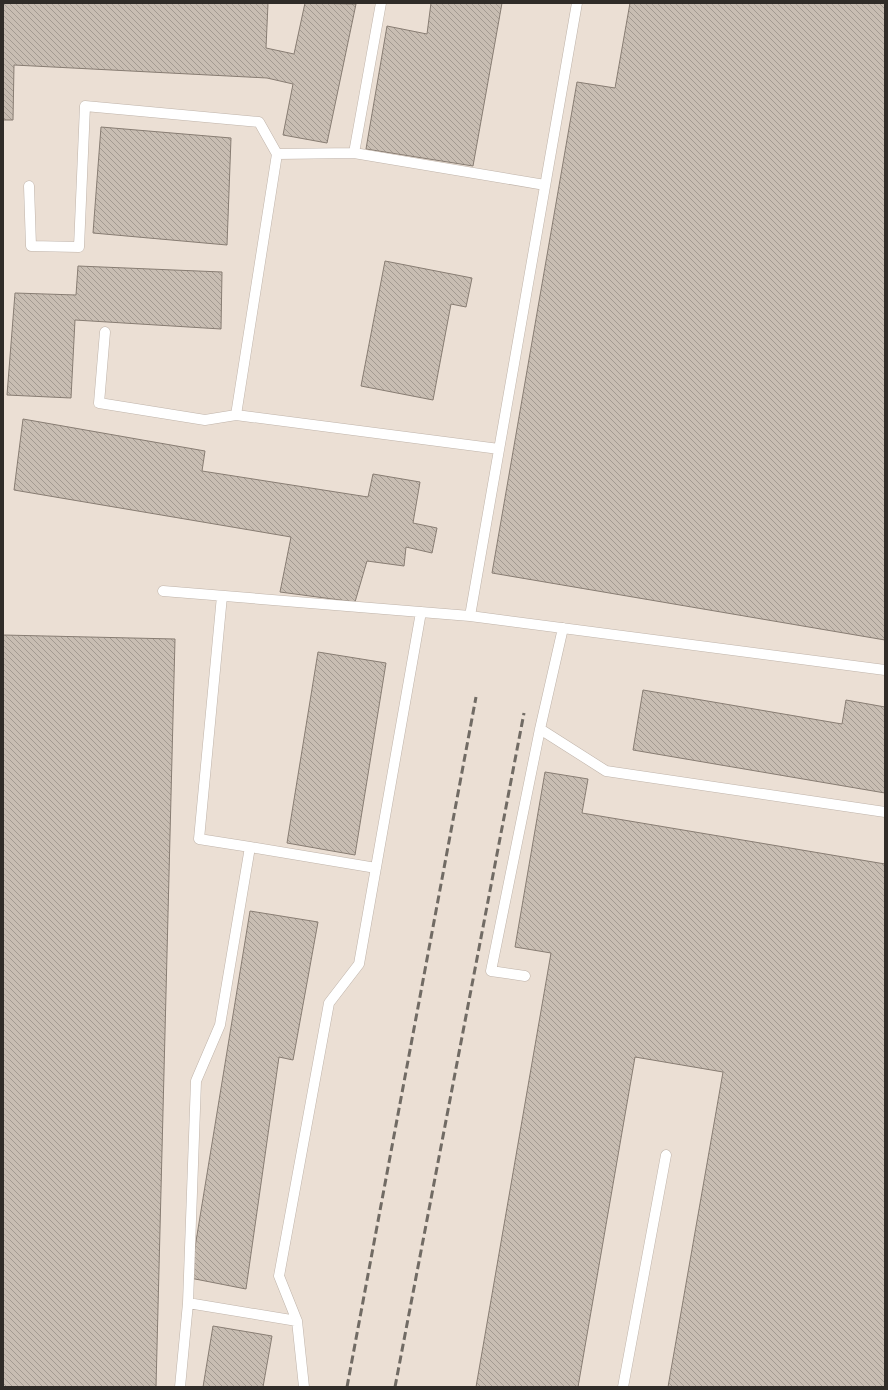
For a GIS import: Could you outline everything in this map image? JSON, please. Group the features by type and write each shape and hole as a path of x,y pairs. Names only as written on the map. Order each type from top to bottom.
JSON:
{"lane":[{"path":"354,153 381,3"},
{"path":"470,616 577,3"},
{"path":"29,186 31,246 79,247 85,106 259,122 277,154 236,414"},
{"path":"277,154 354,153 545,185"},
{"path":"105,332 100,403 205,420 236,414 499,449"},
{"path":"163,591 470,616 885,670"},
{"path":"222,596 199,839 376,868"},
{"path":"304,1387 297,1322 279,1276 329,1003 359,964 421,612"},
{"path":"525,976 491,971 562,628"},
{"path":"540,729 606,771 885,812"},
{"path":"180,1387 188,1303 196,1081 220,1025 250,847"},
{"path":"623,1387 666,1154"},
{"path":"188,1303 297,1322"}],"building":[{"path":"3,3 268,3 266,48 294,54 305,3 356,4 327,143 283,135 293,84 267,78 14,65 13,120 3,120"},
{"path":"431,3 502,3 473,166 366,149 387,26 427,34"},
{"path":"630,3 885,3 885,640 492,573 577,82 615,88"},
{"path":"101,127 231,138 227,245 93,233"},
{"path":"385,261 472,278 466,307 451,304 433,400 361,386"},
{"path":"78,266 222,272 221,329 75,320 71,398 7,395 15,293 76,295"},
{"path":"23,419 205,451 202,471 368,497 373,474 420,482 413,523 437,528 432,553 406,547 404,566 367,561 355,602 280,592 291,537 14,490"},
{"path":"3,635 175,639 156,1387 3,1387"},
{"path":"318,652 386,663 355,855 287,843"},
{"path":"643,690 842,724 846,700 885,707 885,793 633,750"},
{"path":"545,772 588,779 582,813 885,864 885,1387 668,1387 723,1072 635,1057 578,1387 476,1387 551,953 515,947"},
{"path":"250,911 318,922 293,1060 279,1057 246,1289 190,1278"},
{"path":"213,1326 272,1336 263,1387 203,1387"}],"railway":[{"path":"347,1387 476,697"},
{"path":"395,1387 524,713"}]}
